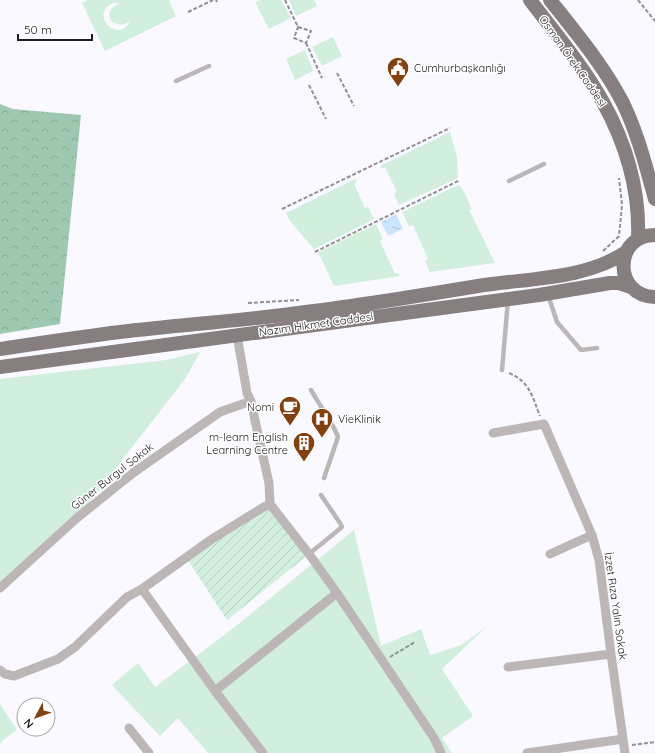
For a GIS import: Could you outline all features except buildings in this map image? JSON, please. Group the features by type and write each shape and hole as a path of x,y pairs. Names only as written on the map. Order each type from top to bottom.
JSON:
{"main road":[{"name":"Osman Örek Caddesi","path":"530,0 583,72 602,101 616,127 633,180 639,222 638,239"},
{"name":"Osman Örek Caddesi","path":"550,0 597,60 623,103 640,144 655,199"},
{"path":"638,239 655,235"},
{"name":"Nazım Hikmet Caddesi","path":"0,349 120,332 345,307 495,283 575,273 602,266 614,260 626,252 638,239"},
{"path":"626,252 623,267 627,281 631,287"},
{"name":"Nazım Hikmet Caddesi","path":"0,367 508,299 583,288 600,284 619,283 650,296"},
{"path":"650,296 655,310"}],"street":[{"path":"237,335 247,393 269,483 270,504 337,593 434,738 441,753"},
{"name":"Güner Burgul Sokak","path":"0,588 77,518 132,473 220,412 250,401"},
{"path":"493,433 544,424"},
{"name":"İzzet Rıza Yalın Sokak","path":"544,424 592,535 599,560 624,746"},
{"path":"0,670 4,674 14,676 58,659 75,647 127,597 142,589 212,540 270,504"},
{"path":"550,554 592,535"},
{"path":"142,589 215,691 263,753"},
{"path":"215,691 337,593"},
{"path":"508,667 611,654"},
{"path":"129,728 149,753"},
{"path":"527,753 624,746"}],"lane":[{"path":"176,81 209,66"},
{"path":"509,181 544,164"},
{"path":"547,293 557,322 581,350 598,348"},
{"path":"502,370 508,299"},
{"path":"311,390 338,437 324,478"},
{"path":"309,554 342,527 321,495"}],"path":[{"path":"285,0 298,26 310,31 306,43"},
{"path":"638,0 655,21"},
{"path":"188,12 215,1"},
{"path":"298,26 294,38 306,43 322,78"},
{"path":"337,73 354,106"},
{"path":"309,85 326,119"},
{"path":"282,208 450,128"},
{"path":"601,253 619,236 622,205 619,176"},
{"path":"315,252 460,180"},
{"path":"248,303 302,300"},
{"path":"502,370 522,380 529,389 544,424"},
{"path":"382,661 415,642"},
{"path":"624,746 655,742"}],"green space":[{"path":"88,0 169,0 176,16 105,51 82,3","holes":["113,3 123,4 116,5 111,9 110,18 112,22 121,25 130,20 126,27 120,30 108,26 103,14 106,8"]},
{"path":"260,0 281,0 291,18 269,29 255,2"},
{"path":"289,0 314,0 317,6 296,16"},
{"path":"333,37 342,56 322,66 312,47"},
{"path":"305,50 313,71 295,80 286,59"},
{"path":"0,104 13,109 81,115 60,324 0,334"},
{"path":"450,132 457,157 458,178 399,205 394,194 397,192 385,167 382,169 380,166"},
{"path":"355,179 357,182 354,184 365,208 368,207 374,219 314,249 290,221 286,213"},
{"path":"458,185 462,188 472,209 469,210 495,263 430,272 425,261 428,259 413,225 409,226 402,212"},
{"path":"376,224 383,239 380,241 395,274 398,273 400,276 334,286 321,258 317,253"},
{"path":"200,352 185,379 77,518 0,582 0,379 166,360"},
{"path":"270,504 308,555 227,620 186,557"},
{"path":"354,530 381,646 421,629 430,655 461,645 486,627 442,669 473,716 442,738 452,753 208,753 178,718 160,736 112,685 138,663 155,687 231,630"},
{"path":"0,704 16,731 0,744"}],"water":[{"path":"396,214 403,229 388,236 381,222"}],"place":[{"name":"Cumhurbaşkanlığı","path":"398,88"},
{"name":"Nomi","path":"290,426"},
{"name":"VieKlinik","path":"322,438"},
{"name":"m-learn English Learning Centre","path":"304,462"}]}
